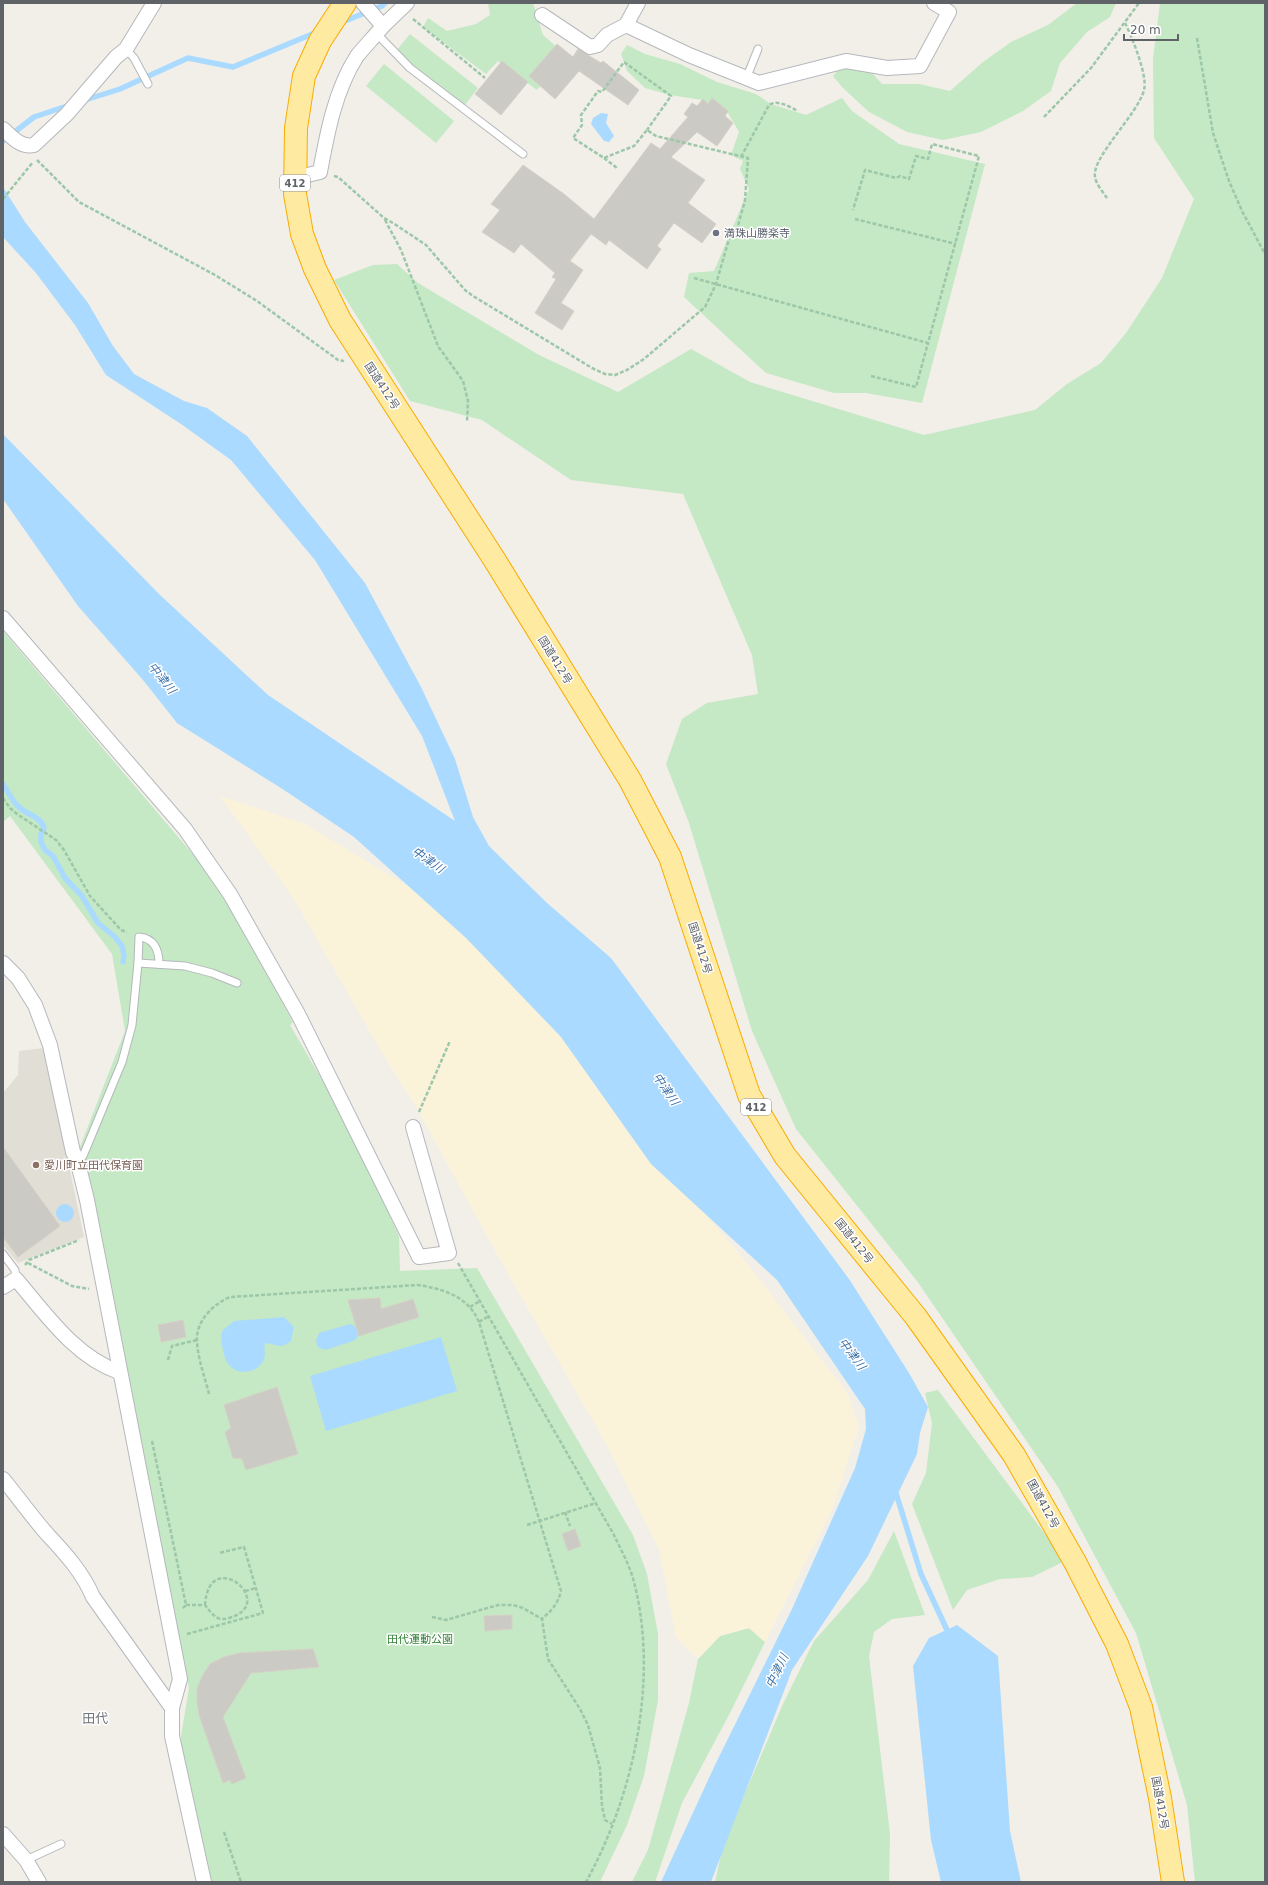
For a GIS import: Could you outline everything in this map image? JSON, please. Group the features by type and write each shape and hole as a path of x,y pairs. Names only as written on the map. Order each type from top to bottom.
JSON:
{"highway":[{"name":"国道412号","path":"345,3 320,41 304,76 296,128 295,194 302,234 315,269 340,320 494,560 630,780 670,857 749,1095 785,1156 916,1317 1014,1455 1075,1562 1117,1644 1141,1707 1160,1798 1173,1882"}],"street":[{"path":"3,129 22,144 28,147 34,145 67,114 92,87 116,57 126,49 154,3"},
{"path":"295,178 320,172 325,144 344,83 358,56 379,27 407,3"},
{"path":"542,15 590,47 598,45 607,35 626,25 638,3"},
{"path":"626,25 746,79 759,83 846,61 887,68 920,66 950,12 934,3"},
{"path":"365,5 379,27"},
{"path":"3,618 185,829 230,894 298,1014 419,1257 449,1253 413,1127"},
{"path":"3,963 18,978 35,1004 50,1046 73,1152 77,1159 180,1679 172,1708 172,1736 204,1882"},
{"path":"3,1287 16,1274 52,1322 102,1366 119,1372"},
{"path":"3,1479 49,1536 63,1550 90,1589 93,1597 172,1708"},
{"path":"3,1834 26,1860 39,1882"}],"lane":[{"path":"379,27 410,68 523,154"},
{"path":"126,49 134,58 148,84"},
{"path":"746,79 758,49"},
{"path":"77,1159 83,1156 122,1062 132,1025 139,937 144,937 156,947 159,954 159,964"},
{"path":"138,963 185,966 212,973 237,983"},
{"path":"3,1254 16,1274"},
{"path":"26,1860 61,1844"}],"path":[{"path":"1044,117 1091,68 1139,3"},
{"path":"1107,198 1095,177 1096,165 1136,108 1144,90 1144,81 1136,47 1125,23"},
{"path":"418,24 485,78"},
{"path":"1197,38 1213,133 1229,181 1242,211 1265,254"},
{"path":"604,158 634,146 648,130 671,96 624,62 602,92 598,91 581,115 582,125 573,138 617,168"},
{"path":"741,157 769,105 774,102 781,103 798,111"},
{"path":"320,172 338,177 384,218 394,223 426,245 465,290 473,296 592,368 605,374 615,375 627,370 644,359 705,307 716,284 729,239 736,233 745,200 748,158 656,136 648,130"},
{"path":"853,210 865,170 896,178 900,176 909,179 916,156 928,159 932,144 979,156 916,387 871,376"},
{"path":"34,156 79,202 215,275 257,302 338,360 347,362 362,355"},
{"path":"3,198 34,160"},
{"path":"384,218 401,250 438,346 463,381 468,401 467,421"},
{"path":"855,219 956,244"},
{"path":"694,278 928,343"},
{"path":"3,798 10,808 17,814 56,840 64,850 90,896 121,930 125,932 137,933 139,937"},
{"path":"413,1127 450,1042"},
{"path":"16,1274 28,1263 29,1260 56,1248 93,1235"},
{"path":"449,1253 458,1263 596,1503 624,1556 634,1580 643,1633 643,1698 636,1744 627,1783 612,1824 586,1882"},
{"path":"28,1263 72,1286 87,1290 103,1287"},
{"path":"209,1394 197,1340 198,1330 204,1317 222,1301 230,1297 418,1284 438,1288 454,1294 470,1307 479,1322 561,1591 559,1600 553,1609 542,1620"},
{"path":"470,1307 480,1301"},
{"path":"479,1322 489,1316"},
{"path":"168,1360 172,1346 197,1340"},
{"path":"151,1438 186,1605"},
{"path":"527,1525 596,1503"},
{"path":"566,1512 570,1526"},
{"path":"184,1628 185,1634 263,1613 244,1547 219,1553"},
{"path":"204,1605 205,1594 209,1586 217,1580 230,1578 245,1591 248,1599 247,1607 241,1613 223,1620 217,1619"},
{"path":"245,1591 256,1588"},
{"path":"180,1610 186,1605 204,1605 217,1619 218,1625"},
{"path":"432,1617 446,1620 498,1605 513,1605 523,1608 542,1620 548,1659 580,1709 588,1725 600,1768 602,1806 605,1820 612,1824"},
{"path":"224,1832 241,1882"}],"shaded area":[{"name":"愛川町立田代保育園","path":"44,1048 84,1237 18,1263 3,1245 3,1093 18,1075 19,1051"}],"green space":[{"path":"488,3 533,3 543,35 567,56 537,90 498,61 486,74 423,27 428,18 447,31 476,24 490,15"},
{"path":"1077,3 1116,3 1110,17 1087,32 1060,63 1051,91 1023,111 981,132 943,140 907,132 869,112 843,88 833,76 843,64 864,64 882,84 919,84 950,91 983,62 1011,42 1048,25"},
{"path":"1160,3 1265,3 1265,1882 1195,1882 1187,1805 1136,1633 1058,1487 917,1281 796,1129 752,1031 689,823 666,764 682,719 707,703 758,694 752,655 683,494 571,480 482,420 410,401 334,280 373,265 397,264 418,283 539,355 618,392 691,349 750,382 924,435 1035,410 1067,384 1101,363 1126,333 1162,278 1194,199 1154,138 1153,59"},
{"path":"410,34 478,88 460,111 392,56"},
{"path":"627,45 645,54 680,64 717,82 756,94 771,104 806,115 842,98 852,111 899,144 985,164 922,403 866,393 834,393 766,373 684,297 689,273 714,271 749,189 740,169 743,161 731,155 739,132 728,113 702,100 670,95 645,88 627,71 621,54"},
{"path":"384,64 454,121 436,143 366,86"},
{"name":"田代運動公園","path":"3,631 196,858 231,910 293,1022 290,1025 347,1123 399,1236 400,1271 477,1268 633,1535 647,1574 658,1634 658,1700 644,1776 627,1825 600,1882 212,1882 180,1742 189,1688 86,1162 78,1152 125,1031 112,954 10,816 3,822"},
{"path":"938,1390 1065,1561 1032,1577 1000,1579 967,1590 953,1610 912,1504 926,1473 932,1423 925,1393"},
{"path":"894,1531 925,1615 892,1619 874,1632 869,1656 890,1834 889,1882 715,1882 722,1850 745,1793 783,1704 814,1641 868,1580"},
{"path":"749,1628 765,1642 730,1713 682,1803 655,1882 632,1882 648,1850 689,1703 698,1659 720,1636"}],"sand":[{"path":"220,796 305,824 406,885 525,969 658,1158 746,1262 848,1394 859,1427 832,1510 765,1642 749,1628 720,1636 698,1659 676,1637 659,1549 608,1447 503,1265 419,1112 378,1046 294,899"}],"water":[{"path":"601,113 608,114 606,123 614,136 609,142 604,141 591,124 593,118"},
{"name":"中津川","path":"3,187 25,222 88,303 113,346 134,374 184,401 207,408 247,436 365,583 421,687 455,759 473,817 489,846 547,903 611,958 849,1279 909,1373 928,1407 920,1433 917,1454 868,1556 792,1670 711,1882 661,1882 715,1765 792,1609 855,1468 866,1429 865,1409 777,1280 651,1164 561,1037 466,938 354,837 281,788 177,723 143,680 78,606 3,499 3,434 159,594 268,695 455,821 422,736 315,560 231,460 181,424 106,375 75,325 36,273 3,237"},
{"path":"61,1204 69,1204 74,1209 72,1220 69,1222 61,1222 56,1217 56,1209"},
{"path":"284,1317 294,1327 291,1341 281,1346 265,1343 265,1356 263,1361 257,1368 248,1372 238,1371 229,1365 225,1359 222,1347 221,1335 223,1330 234,1321"},
{"path":"350,1324 356,1327 358,1333 357,1338 353,1341 325,1350 318,1347 316,1341 319,1333"},
{"path":"441,1337 457,1391 326,1431 310,1376"},
{"path":"957,1625 998,1656 1010,1831 1021,1882 941,1882 931,1840 913,1666 929,1638"}],"building":[{"path":"557,44 573,57 578,49 601,63 603,61 639,90 628,105 579,71 555,99 529,76"},
{"path":"502,61 528,82 501,115 475,94"},
{"path":"712,98 728,111 725,116 733,123 717,146 697,132 671,157 705,180 688,203 716,224 702,243 674,223 657,246 661,249 647,269 609,240 606,245 591,234 570,261 583,270 561,303 574,311 562,330 535,313 556,279 552,277 555,273 521,244 514,253 482,232 500,210 491,204 523,165 564,194 594,219 651,143 660,149 688,117 684,114 692,103 697,106 703,99 708,104"},
{"path":"3,1147 60,1226 18,1257 3,1237"},
{"path":"380,1298 381,1309 413,1299 419,1317 359,1336 348,1300"},
{"path":"183,1320 186,1337 161,1342 158,1325"},
{"path":"277,1387 298,1454 246,1470 242,1459 233,1458 225,1432 231,1428 224,1405"},
{"path":"575,1529 581,1546 568,1551 562,1534"},
{"path":"512,1615 512,1629 485,1631 484,1616"},
{"path":"313,1649 319,1667 251,1673 223,1717 246,1778 232,1784 230,1780 223,1783 199,1715 197,1701 197,1689 202,1676 210,1664 224,1657 239,1653"}],"waterway":[{"path":"340,23 382,6 385,3"},
{"path":"82,101 120,89 188,58 233,67 317,32"},
{"path":"3,141 34,117 70,105"},
{"path":"3,784 17,806 40,821 44,828 41,834 41,842 45,850 53,856 65,878 82,896 98,923 115,937 122,946 124,955 123,962"},
{"path":"895,1490 921,1574 947,1630 947,1638"}],"place":[{"name":"満珠山勝楽寺","path":"716,233"},
{"name":"愛川町立田代保育園","path":"36,1165"}],"district":[{"name":"田代","path":"95,1718"}]}
